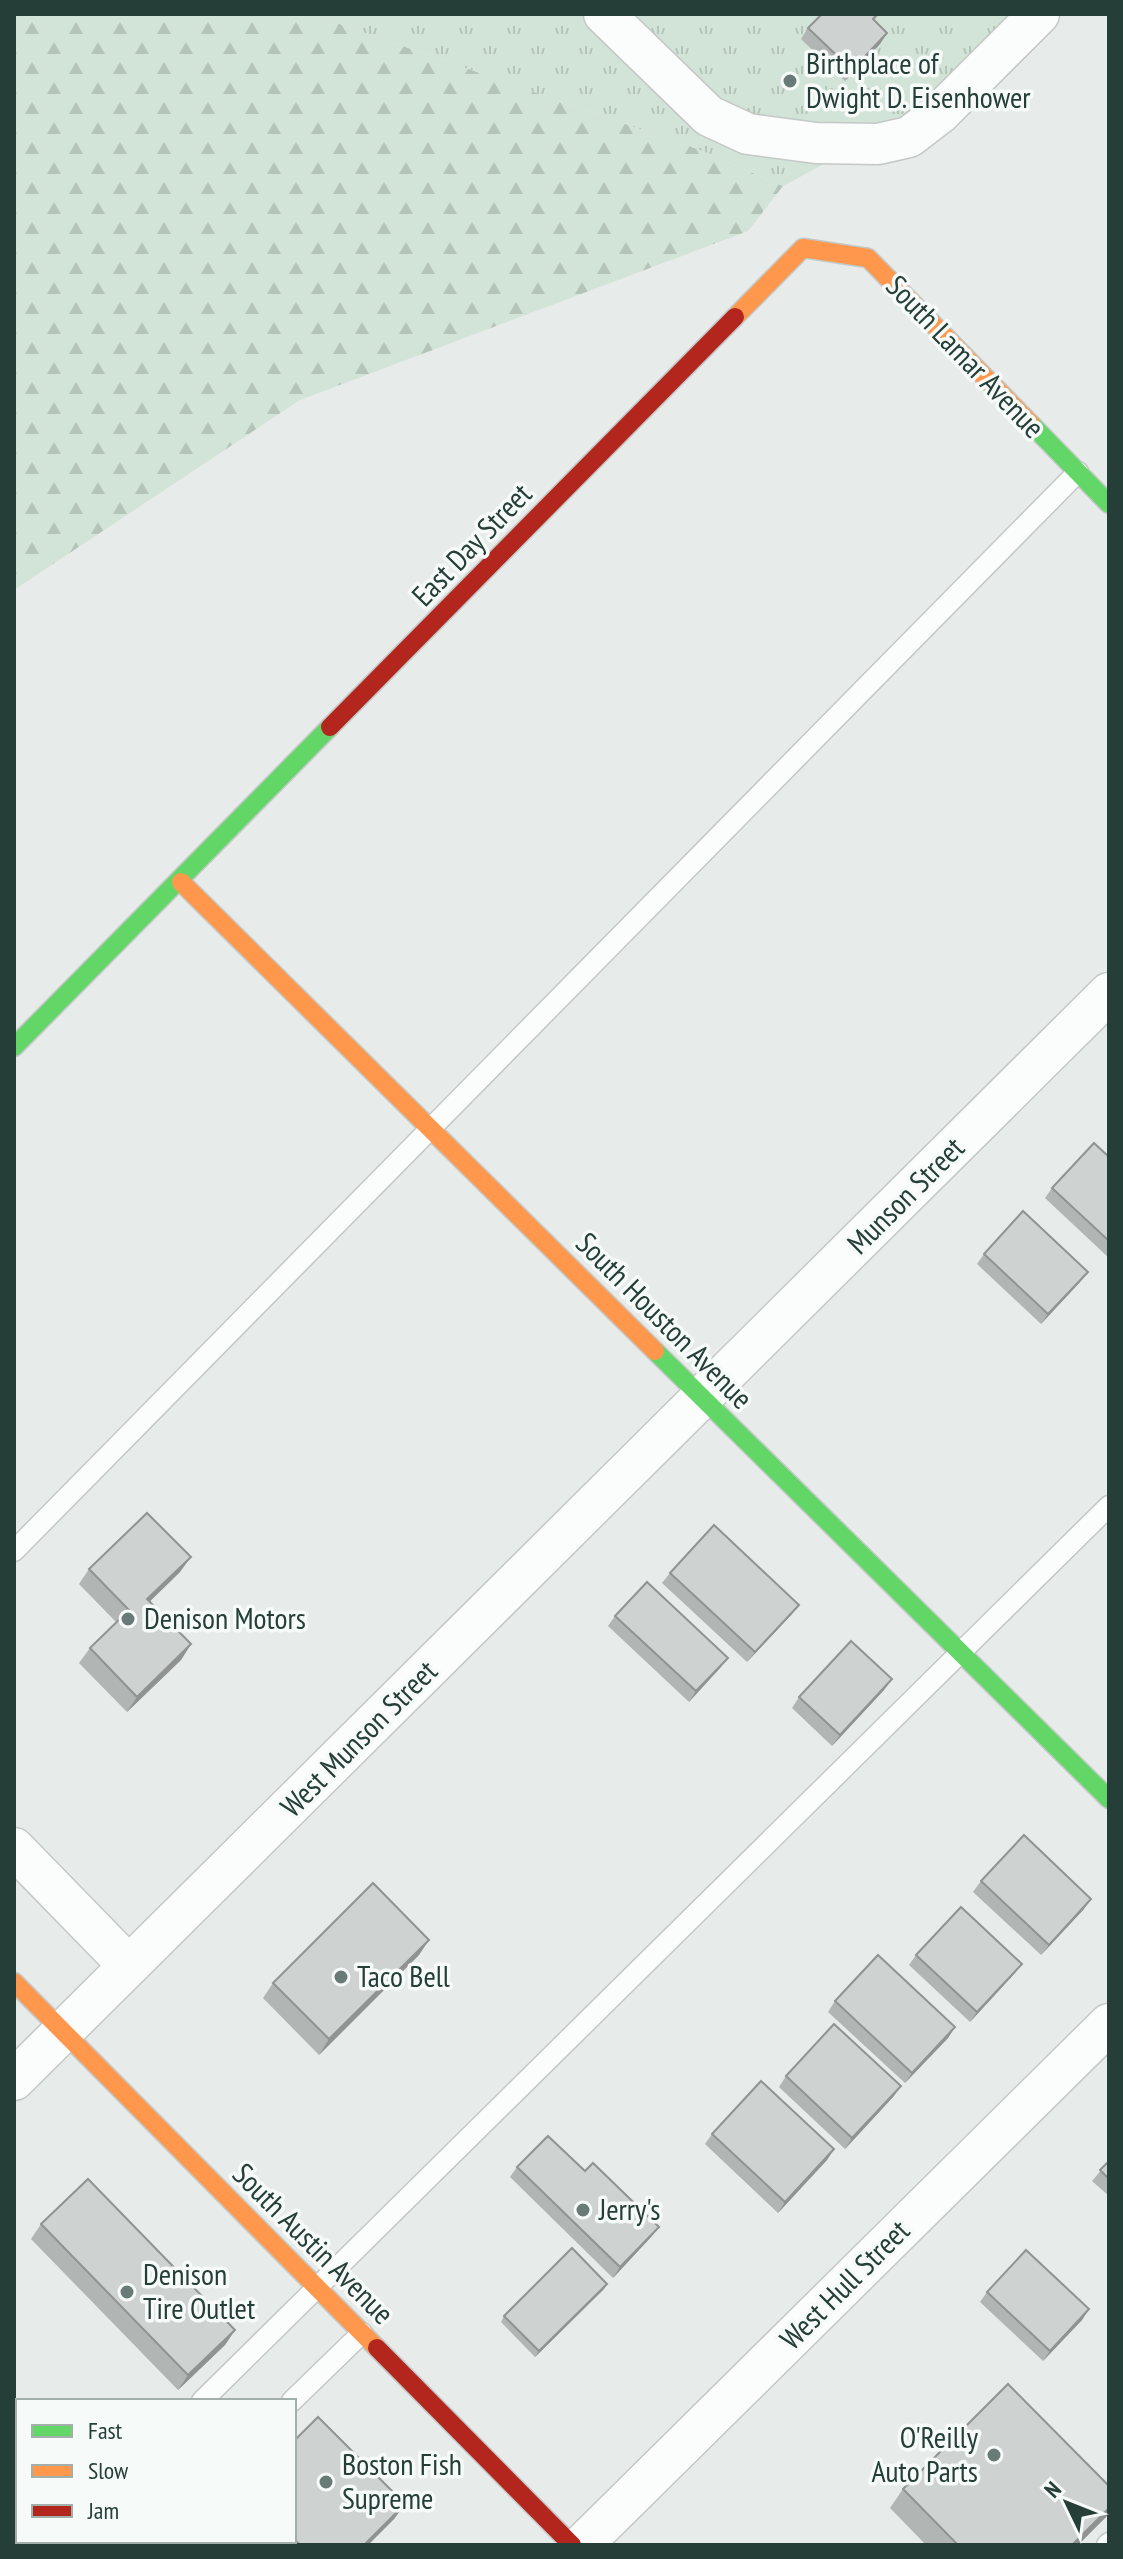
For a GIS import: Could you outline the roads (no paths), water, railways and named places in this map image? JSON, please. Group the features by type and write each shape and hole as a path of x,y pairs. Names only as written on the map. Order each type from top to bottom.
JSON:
{"main road":[{"name":"South Lamar Avenue","path":"803,248 868,258 1109,504"},
{"name":"East Day Street","path":"14,1047 181,882 803,248"},
{"name":"South Houston Avenue","path":"181,882 1109,1799"},
{"name":"South Austin Avenue","path":"14,1982 572,2545"}],"street":[{"path":"604,14 709,116 748,134 816,143 878,144 909,137 939,114 1039,14"},
{"name":"Munson Street","path":"703,1399 1109,993"},
{"name":"West Munson Street","path":"14,2080 703,1399"},
{"path":"14,1848 129,1966"},
{"name":"West Hull Street","path":"582,2545 1109,2024"}],"lane":[{"path":"14,1551 1078,472"},
{"path":"204,2399 1109,1506"},
{"path":"294,2399 362,2333"}],"place":[{"name":"Birthplace of Dwight D. Eisenhower","path":"790,81"},
{"name":"Denison Motors","path":"128,1619"},
{"name":"Taco Bell","path":"341,1977"},
{"name":"Jerry's","path":"583,2210"},
{"name":"Denison Tire Outlet","path":"127,2292"},
{"name":"O'Reilly Auto Parts","path":"994,2455"},
{"name":"Boston Fish Supreme","path":"326,2482"}]}
